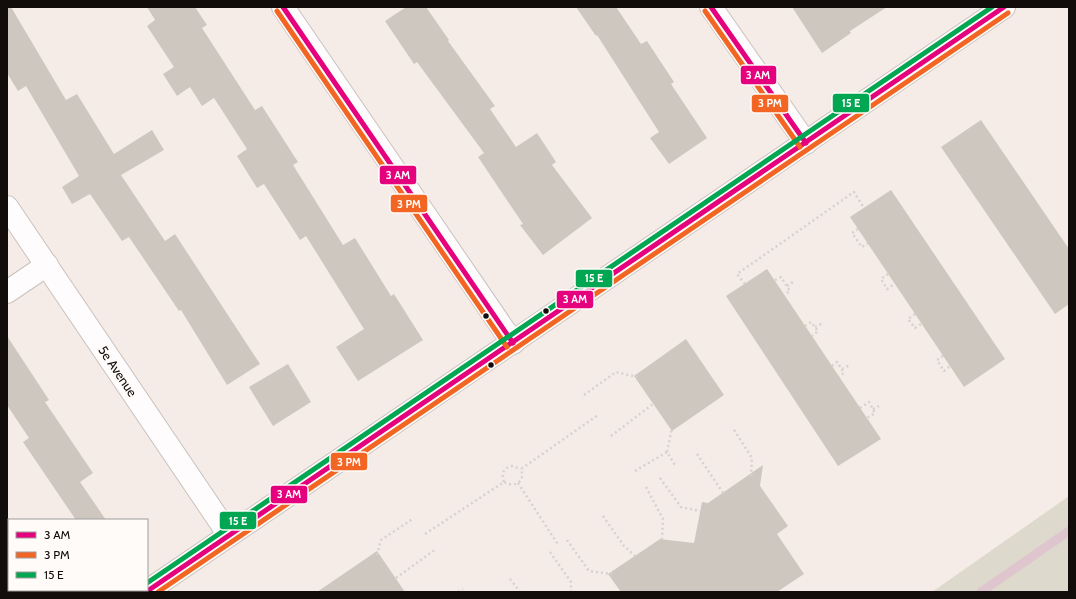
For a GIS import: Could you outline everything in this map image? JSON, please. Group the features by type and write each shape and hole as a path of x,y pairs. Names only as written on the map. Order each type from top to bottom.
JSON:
{"street":[{"path":"284,7 512,343"},
{"path":"712,7 806,143"},
{"path":"148,591 1004,7"},
{"name":"5e Avenue","path":"7,207 229,535"},
{"path":"7,292 47,265"}],"path":[{"path":"744,284 737,274 854,192 864,208"},
{"path":"858,229 852,233 862,247 868,243"},
{"path":"852,242 857,240"},
{"path":"888,274 881,279 887,289 895,284"},
{"path":"775,280 781,277 790,291 785,294"},
{"path":"787,286 793,282"},
{"path":"881,287 884,284"},
{"path":"915,314 908,319 915,328 921,324"},
{"path":"805,326 811,322 818,331 812,336"},
{"path":"815,327 823,323"},
{"path":"907,326 912,323"},
{"path":"943,356 937,360 939,366 944,371 950,366"},
{"path":"832,366 837,362 842,369 844,373 839,376"},
{"path":"842,369 850,365"},
{"path":"584,395 616,372 637,377"},
{"path":"860,408 869,402 876,413 867,418"},
{"path":"611,436 653,404"},
{"path":"873,409 879,406"},
{"path":"521,469 598,415"},
{"path":"672,428 667,452 676,467"},
{"path":"734,430 752,458 751,476"},
{"path":"635,471 667,452"},
{"path":"697,454 723,493"},
{"path":"504,482 502,474 504,470 512,466 521,469"},
{"path":"504,482 513,486 518,483 522,477 521,469"},
{"path":"660,478 681,507 700,511"},
{"path":"426,534 504,482"},
{"path":"518,483 559,546"},
{"path":"646,487 663,519 662,539"},
{"path":"603,516 624,546 635,556"},
{"path":"377,555 381,540 414,518"},
{"path":"567,540 589,571 612,574"},
{"path":"396,578 436,549"},
{"path":"550,552 571,582 570,592"},
{"path":"510,579 520,592"},
{"path":"458,592 462,589"}],"shaded area":[{"path":"1069,496 1069,592 932,592"}],"building":[{"path":"7,7 11,7 66,100 77,94 114,154 152,130 164,150 121,175 165,241 175,234 260,364 227,385 181,310 179,311 129,237 122,241 90,194 72,204 62,187 79,176 26,86 18,91 7,73"},
{"path":"147,7 195,7 207,25 202,28 255,110 262,106 298,162 293,165 343,245 355,238 391,296 394,294 423,340 358,381 336,347 364,329 306,236 300,240 264,184 257,188 237,156 247,149 214,98 202,106 190,87 177,96 163,74 174,67 147,26 155,20"},
{"path":"406,7 426,7 449,40 448,41 495,106 490,109 516,147 537,133 556,162 552,165 592,218 543,255 520,225 523,224 478,157 484,153 417,62 414,64 385,21"},
{"path":"576,7 616,7 641,44 647,41 674,82 671,84 707,138 669,164 650,138 659,132 597,35 596,36"},
{"path":"792,7 887,7 850,31 851,33 822,53"},
{"path":"981,120 1069,249 1069,304 1055,314 941,147"},
{"path":"891,190 1005,359 964,387 850,217"},
{"path":"767,269 881,439 838,466 726,296"},
{"path":"7,336 49,400 45,402 93,473 80,482 105,519 75,519 23,442 29,438 7,405"},
{"path":"686,339 724,395 672,431 634,376"},
{"path":"288,364 311,402 273,426 249,387"},
{"path":"763,465 760,486 788,526 777,534 804,574 777,592 621,592 608,574 660,539 694,543 702,502 708,503"},
{"path":"377,551 405,592 317,592"}],"waterway":[{"path":"981,592 1069,531"}],"transit line":[{"path":"283,7 513,343"},
{"path":"711,7 806,143"},
{"path":"148,582 992,7"},
{"path":"148,591 1004,7"},
{"path":"277,11 507,347"},
{"path":"705,11 800,147"},
{"path":"158,592 1008,13"}]}
